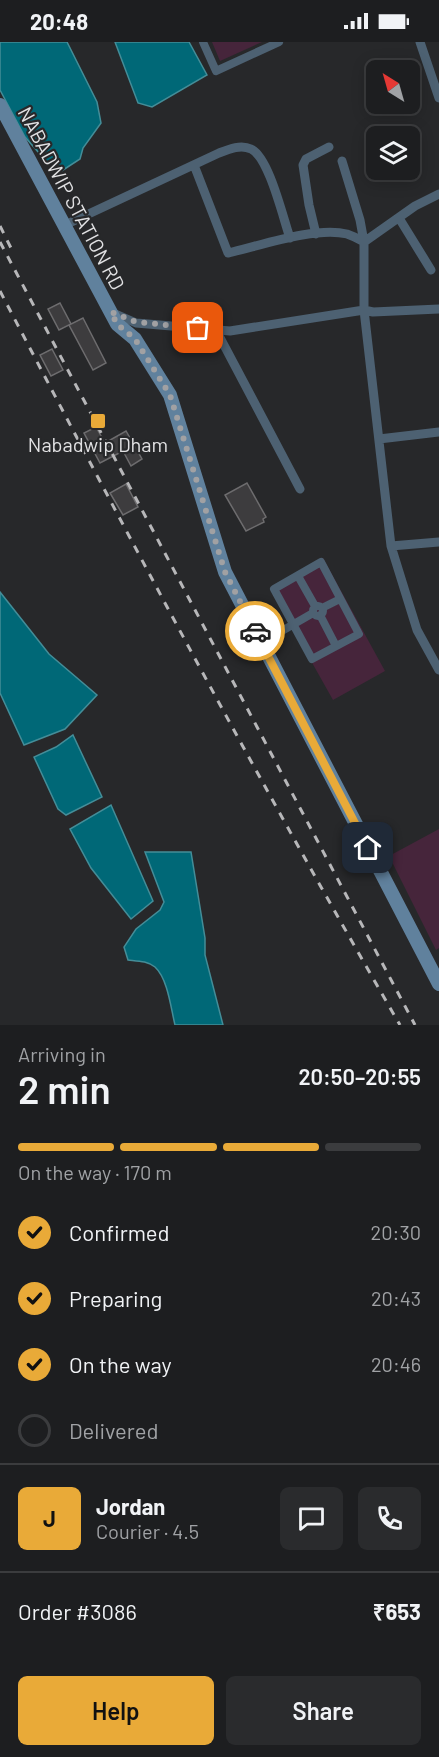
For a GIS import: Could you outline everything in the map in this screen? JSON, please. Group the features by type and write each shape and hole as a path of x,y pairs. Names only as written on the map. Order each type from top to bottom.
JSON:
{"main road":[{"name":"NABADWIP STATION RD","path":"0,105 117,324 135,339 170,395 225,572 439,984"}],"street":[{"path":"203,42 216,71 279,42"},
{"path":"420,42 439,98"},
{"path":"64,225 230,149 244,147 252,149 264,161 290,238"},
{"path":"315,234 303,165 306,159 329,147"},
{"path":"342,161 360,220 364,242 364,310 392,546 417,630 439,670"},
{"path":"194,165 228,253 315,234 348,234 364,242"},
{"path":"364,242 415,206 439,194"},
{"path":"399,218 431,270"},
{"path":"111,312 136,322 230,331 364,310 373,312 439,309"},
{"path":"216,330 300,489"},
{"path":"379,439 439,432"},
{"path":"392,546 439,542"},
{"path":"321,562 358,634 312,659 274,590 298,576 321,562"},
{"path":"298,576 336,646"},
{"path":"261,643 340,600"}],"shaded area":[{"path":"212,42 262,42 220,61"},
{"path":"323,558 385,671 333,700 270,588"},
{"path":"439,829 439,948 436,950 389,856"}],"water":[{"path":"0,42 67,42 97,102 101,123 83,148 80,159 60,172 46,161 25,137 0,90"},
{"path":"115,42 189,42 207,75 152,107 138,103"},
{"path":"0,592 49,654 97,695 65,729 24,745 0,693"},
{"path":"73,735 102,797 66,815 58,809 34,757 56,747"},
{"path":"111,805 153,901 131,919 91,868 70,829"},
{"path":"145,852 191,852 205,938 205,955 223,1025 175,1025 166,986 159,972 149,964 128,960 124,947 136,929 160,910 164,902"}],"building":[{"path":"60,303 71,324 59,330 48,309"},
{"path":"83,318 106,363 93,370 69,325"},
{"path":"52,349 63,370 51,376 40,355"},
{"path":"96,427 105,443 126,431 142,459 131,466 123,451 100,463 84,433"},
{"path":"247,483 266,517 263,519 264,522 246,531 225,495"},
{"path":"126,484 138,507 123,515 110,493"}],"railway":[{"path":"0,226 11,248"},
{"path":"0,242 415,1025"},
{"path":"0,291 196,660 400,1025"}],"way so far":[{"path":"198,328 136,322 111,312 117,324 135,339 170,395 225,572 255,631"}],"place":[{"name":"Nabadwip Dham","path":"98,421"}],"route":[{"path":"255,631 368,848"}]}
